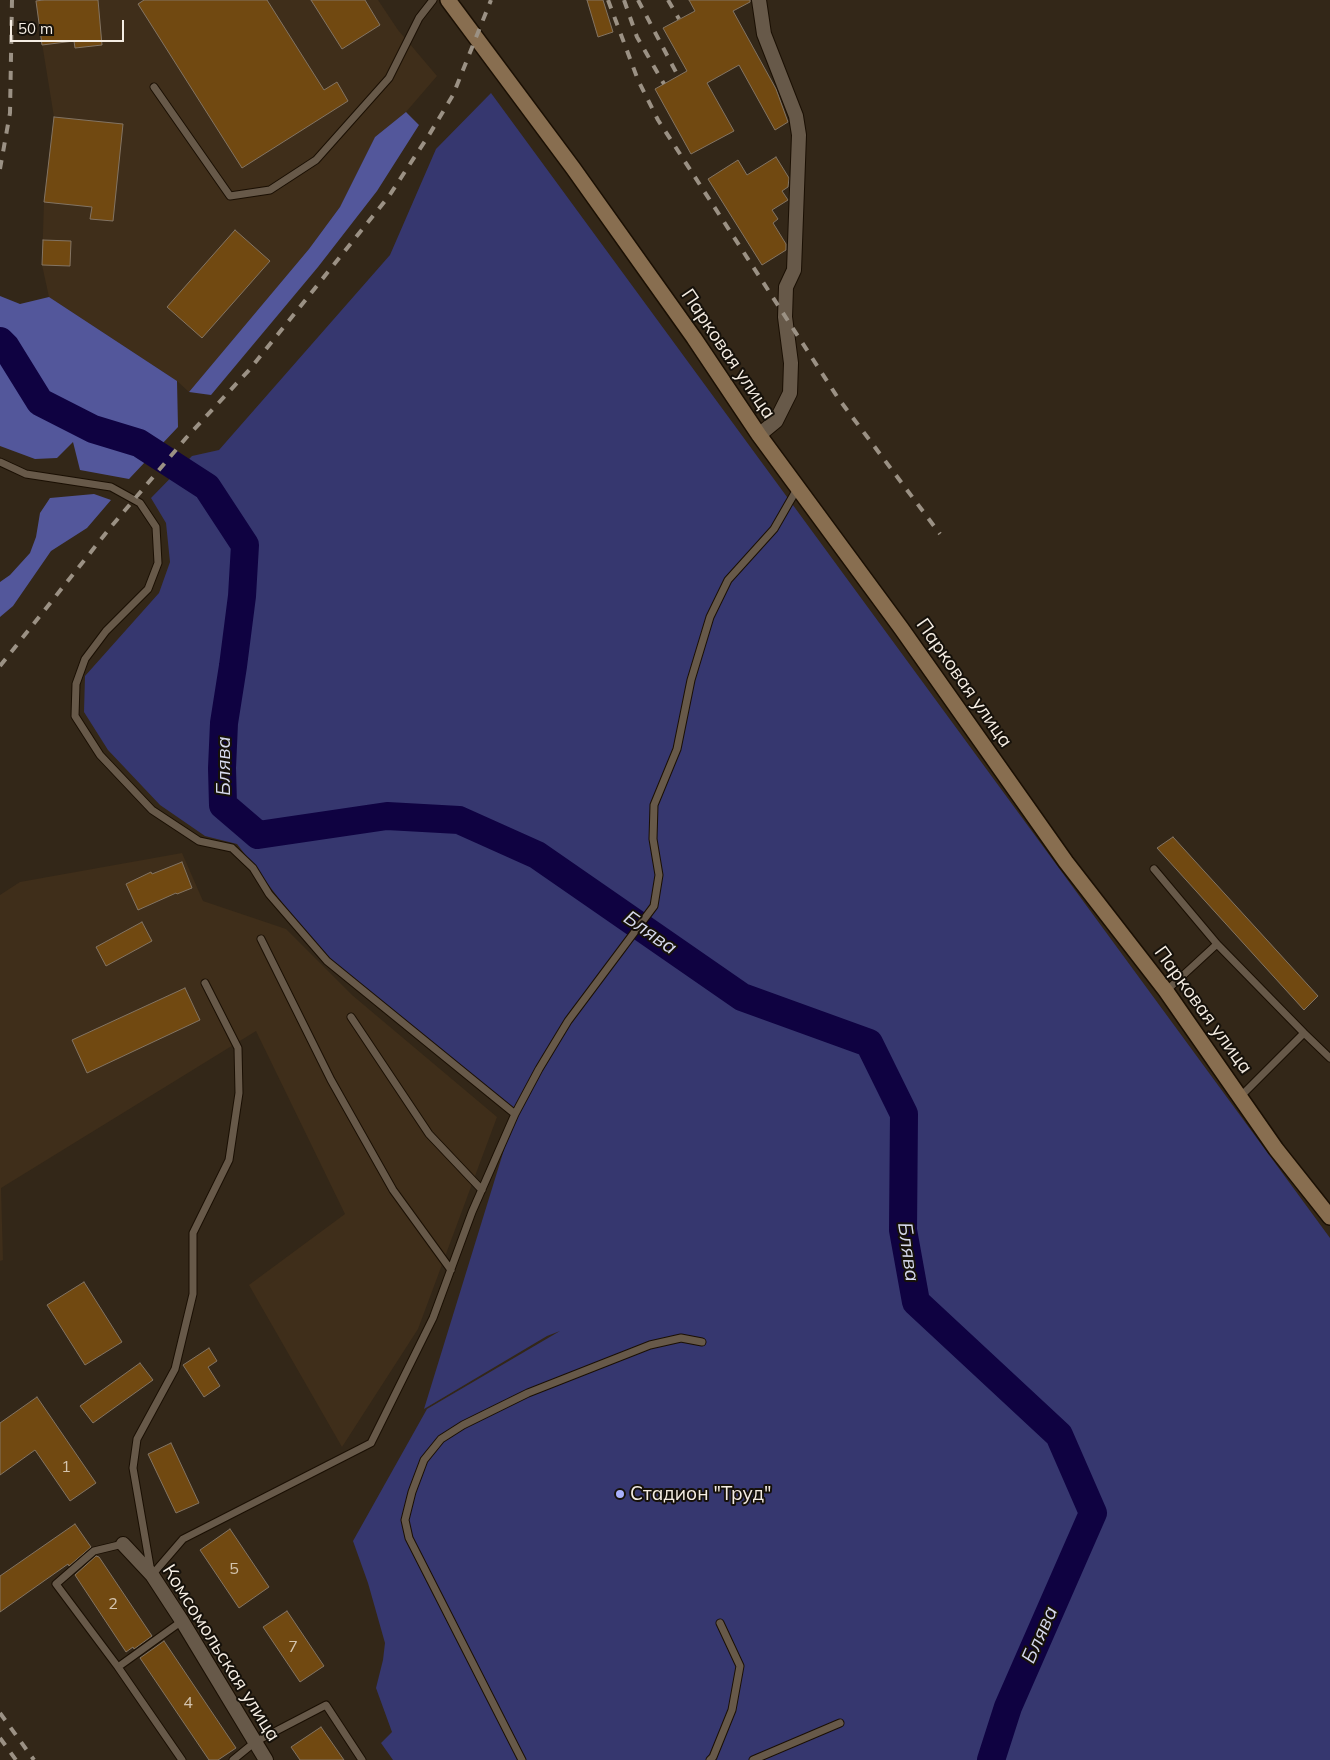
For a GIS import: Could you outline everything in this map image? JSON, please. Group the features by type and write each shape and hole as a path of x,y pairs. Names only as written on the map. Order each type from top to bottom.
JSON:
{"street":[{"name":"Парковая улица","path":"448,0 573,168 694,338 759,436 901,628 1061,854 1166,991 1276,1149 1330,1217"},
{"path":"759,0 764,34 796,116 799,135 794,270 786,288 785,317 791,363 790,393 776,420 759,436"},
{"name":"Комсомольская улица","path":"123,1544 152,1575 266,1760"}],"lane":[{"path":"154,87 230,196 270,190 316,160 389,78 419,18 433,0"},
{"path":"0,462 26,474 111,487 140,503 156,527 158,563 148,589 106,631 85,659 76,684 75,716 100,755 152,810 199,840 232,848 253,868 269,894 327,961 515,1114"},
{"path":"152,1575 183,1538 370,1443 434,1318 482,1190 515,1114 568,1021 654,906 659,875 653,839 654,805 677,749 691,680 710,617 728,580 774,529 797,489"},
{"path":"1154,869 1217,944 1330,1058"},
{"path":"262,939 331,1080 392,1190 451,1270"},
{"path":"1166,991 1217,944"},
{"path":"152,1575 133,1468 137,1439 175,1370 193,1294 193,1233 229,1160 239,1093 238,1048 205,983"},
{"path":"351,1017 429,1134 482,1190"},
{"path":"1240,1097 1304,1033"},
{"path":"522,1760 409,1538 405,1520 412,1492 424,1460 441,1439 463,1425 528,1393 650,1345 681,1338 702,1342"},
{"path":"123,1544 94,1551 56,1584 118,1667 182,1760"},
{"path":"118,1667 182,1621"},
{"path":"710,1760 714,1757 732,1710 740,1666 720,1623"},
{"path":"233,1760 255,1742 326,1705 362,1760"},
{"path":"753,1760 840,1723"}],"shaded area":[{"path":"35,0 378,0 398,30 437,76 406,112 375,137 340,207 309,249 189,392 177,381 49,297 42,265 44,202 54,117"},
{"path":"491,93 1330,1238 1330,1760 393,1760 381,1743 392,1732 376,1688 385,1643 368,1583 353,1541 427,1409 560,1331 547,1336 424,1409 515,1114 327,961 237,844 205,836 160,805 108,750 84,712 85,676 159,593 170,562 166,523 151,498 192,456 219,450 390,255 436,149"},
{"path":"406,112 419,125 377,191 318,267 211,395 189,392 309,249 340,207 375,137"},
{"path":"0,296 20,304 49,297 177,381 178,427 129,479 80,470 73,442 57,458 35,459 0,446"},
{"path":"94,494 111,500 87,528 51,551 13,606 0,617 0,582 10,575 30,553 36,537 40,513 50,498"},
{"path":"182,853 203,901 286,929 352,995 497,1117 418,1329 342,1447 249,1285 345,1214 256,1031 1,1188 3,1260 0,1261 0,895 20,882"}],"building":[{"path":"98,0 102,45 75,48 74,41 42,45 36,1"},
{"path":"144,0 267,0 324,90 337,82 348,101 242,168 138,4"},
{"path":"311,0 365,0 380,25 342,49"},
{"path":"587,0 603,0 613,32 598,37"},
{"path":"689,0 750,0 750,2 733,11 776,89 788,122 775,130 739,65 707,83 734,131 691,154 655,89 687,71 663,28 695,11"},
{"path":"54,117 123,124 113,221 90,219 92,207 44,202"},
{"path":"776,157 789,178 788,187 782,191 788,200 772,210 778,219 773,223 786,244 786,250 762,265 708,179 738,160 747,175"},
{"path":"235,230 270,261 202,338 167,307"},
{"path":"43,240 71,241 70,266 42,265"},
{"path":"1173,837 1318,996 1304,1010 1157,848"},
{"path":"182,862 192,888 138,910 126,884 151,872 152,874"},
{"path":"142,922 152,941 106,966 96,947"},
{"path":"185,988 200,1020 87,1073 72,1040"},
{"path":"84,1282 122,1342 85,1365 47,1305"},
{"path":"209,1348 217,1361 208,1367 220,1386 204,1397 183,1365"},
{"path":"140,1363 153,1380 93,1423 80,1406"},
{"path":"37,1397 96,1483 70,1501 35,1450 0,1475 0,1423"},
{"path":"171,1443 199,1503 176,1513 148,1454"},
{"path":"75,1524 91,1547 69,1566 68,1564 0,1612 0,1576"},
{"path":"230,1529 269,1587 239,1608 200,1550"},
{"path":"96,1556 99,1557 152,1636 134,1649 133,1647 126,1652 75,1575"},
{"path":"287,1611 324,1666 300,1682 263,1627"},
{"path":"164,1641 236,1748 218,1760 209,1760 140,1658"},
{"path":"321,1727 344,1760 300,1760 291,1747"}],"waterway":[{"name":"Блява","path":"0,341 6,347 40,402 93,429 139,443 207,487 245,545 242,596 224,723 223,805 258,835 387,816 459,820 537,855 742,997 869,1043 904,1114 903,1230 916,1302 1059,1435 1093,1513 1008,1707 991,1760"}],"railway":[{"path":"0,169 10,113 12,0"},
{"path":"0,666 110,528 186,438 250,369 389,196 453,95 491,0"},
{"path":"608,0 638,80 658,120 838,398 940,534"},
{"path":"624,0 637,37 664,84"},
{"path":"638,0 678,76"},
{"path":"668,0 679,19"},
{"path":"0,1713 34,1760"},
{"path":"0,1738 16,1760"}],"place":[{"name":"Стадион \"Труд\"","path":"620,1494"}]}
